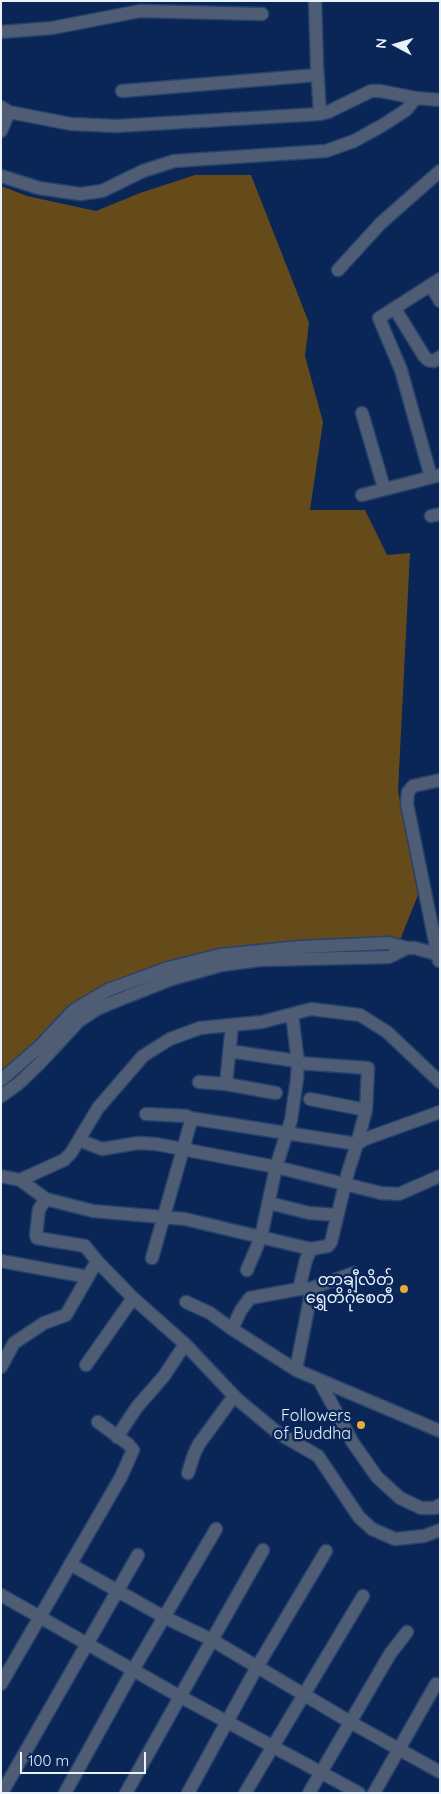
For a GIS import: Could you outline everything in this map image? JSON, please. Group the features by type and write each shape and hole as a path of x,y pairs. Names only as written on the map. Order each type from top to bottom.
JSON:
{"street":[{"path":"315,1 320,114"},
{"path":"1,32 52,28 140,6 262,14"},
{"path":"122,91 317,75"},
{"path":"1,131 5,110 71,124 116,126 320,114 371,91 440,100"},
{"path":"1,176 39,188 80,194 102,191 143,171 174,161 326,151 354,141 383,125 406,110 416,98"},
{"path":"338,270 381,223 440,171"},
{"path":"362,495 435,476 401,370 379,318 435,282 440,301"},
{"path":"395,309 424,356 428,360 434,361 440,357"},
{"path":"362,413 384,488"},
{"path":"439,958 407,804 408,792 413,786 440,780"},
{"path":"1,1080 33,1053 73,1011 108,990 168,968 220,954 389,943 407,948 415,948 439,958"},
{"path":"1,1096 18,1084 39,1064 79,1021 97,1009 172,979 222,965 260,960 389,957 407,948"},
{"path":"20,1180 64,1160 72,1153 98,1108 143,1056 170,1038 200,1028 262,1022 311,1010 360,1015 387,1032 440,1082"},
{"path":"247,1270 260,1237 276,1168 291,1120 298,1062 292,1014"},
{"path":"226,1084 232,1025"},
{"path":"1,1176 20,1180 46,1199 93,1211 185,1219 311,1248 330,1245 366,1110 368,1068 298,1062 229,1051"},
{"path":"199,1082 226,1084 276,1093"},
{"path":"310,1099 366,1110"},
{"path":"146,1114 188,1116 190,1118 286,1134 357,1144 365,1138 440,1112"},
{"path":"152,1258 190,1118"},
{"path":"80,1140 102,1149 138,1143 156,1144 276,1168 381,1193 399,1194 440,1176"},
{"path":"46,1199 40,1209 36,1236 43,1240 85,1246 133,1298 185,1344 234,1396 278,1433 318,1456 359,1517 372,1529 395,1539 424,1536 440,1530"},
{"path":"269,1203 308,1213 337,1214"},
{"path":"299,1289 311,1248"},
{"path":"1,1261 88,1277"},
{"path":"1,1367 14,1343 44,1323 66,1315 97,1261"},
{"path":"232,1329 241,1310 250,1298 312,1288 354,1273"},
{"path":"296,1370 312,1288"},
{"path":"86,1365 133,1298"},
{"path":"186,1302 204,1310 296,1370 440,1431"},
{"path":"116,1437 136,1407 164,1376 185,1344"},
{"path":"319,1380 353,1443 377,1477 400,1498 420,1508 435,1508 440,1505"},
{"path":"188,1474 199,1444 234,1396"},
{"path":"1,1684 121,1477 133,1450 128,1444 98,1422"},
{"path":"65,1793 133,1670 216,1529"},
{"path":"126,1793 263,1550"},
{"path":"188,1793 257,1667 326,1551"},
{"path":"5,1790 86,1643 138,1555"},
{"path":"70,1564 164,1617 212,1640 350,1722 440,1772"},
{"path":"1,1595 180,1697 359,1793"},
{"path":"245,1793 363,1596"},
{"path":"309,1793 390,1654 408,1632"},
{"path":"374,1793 436,1684"}],"shaded area":[{"path":"195,175 251,175 309,323 305,356 323,422 310,510 365,510 387,555 410,553 398,791 418,895 400,940 323,943 105,991 1,1080 1,186 27,196 96,211 140,193"}],"place":[{"name":"တာချီလိတ် ရွှေတိဂုံစေတီ","path":"404,1289"},
{"name":"Followers of Buddha","path":"361,1425"}]}
